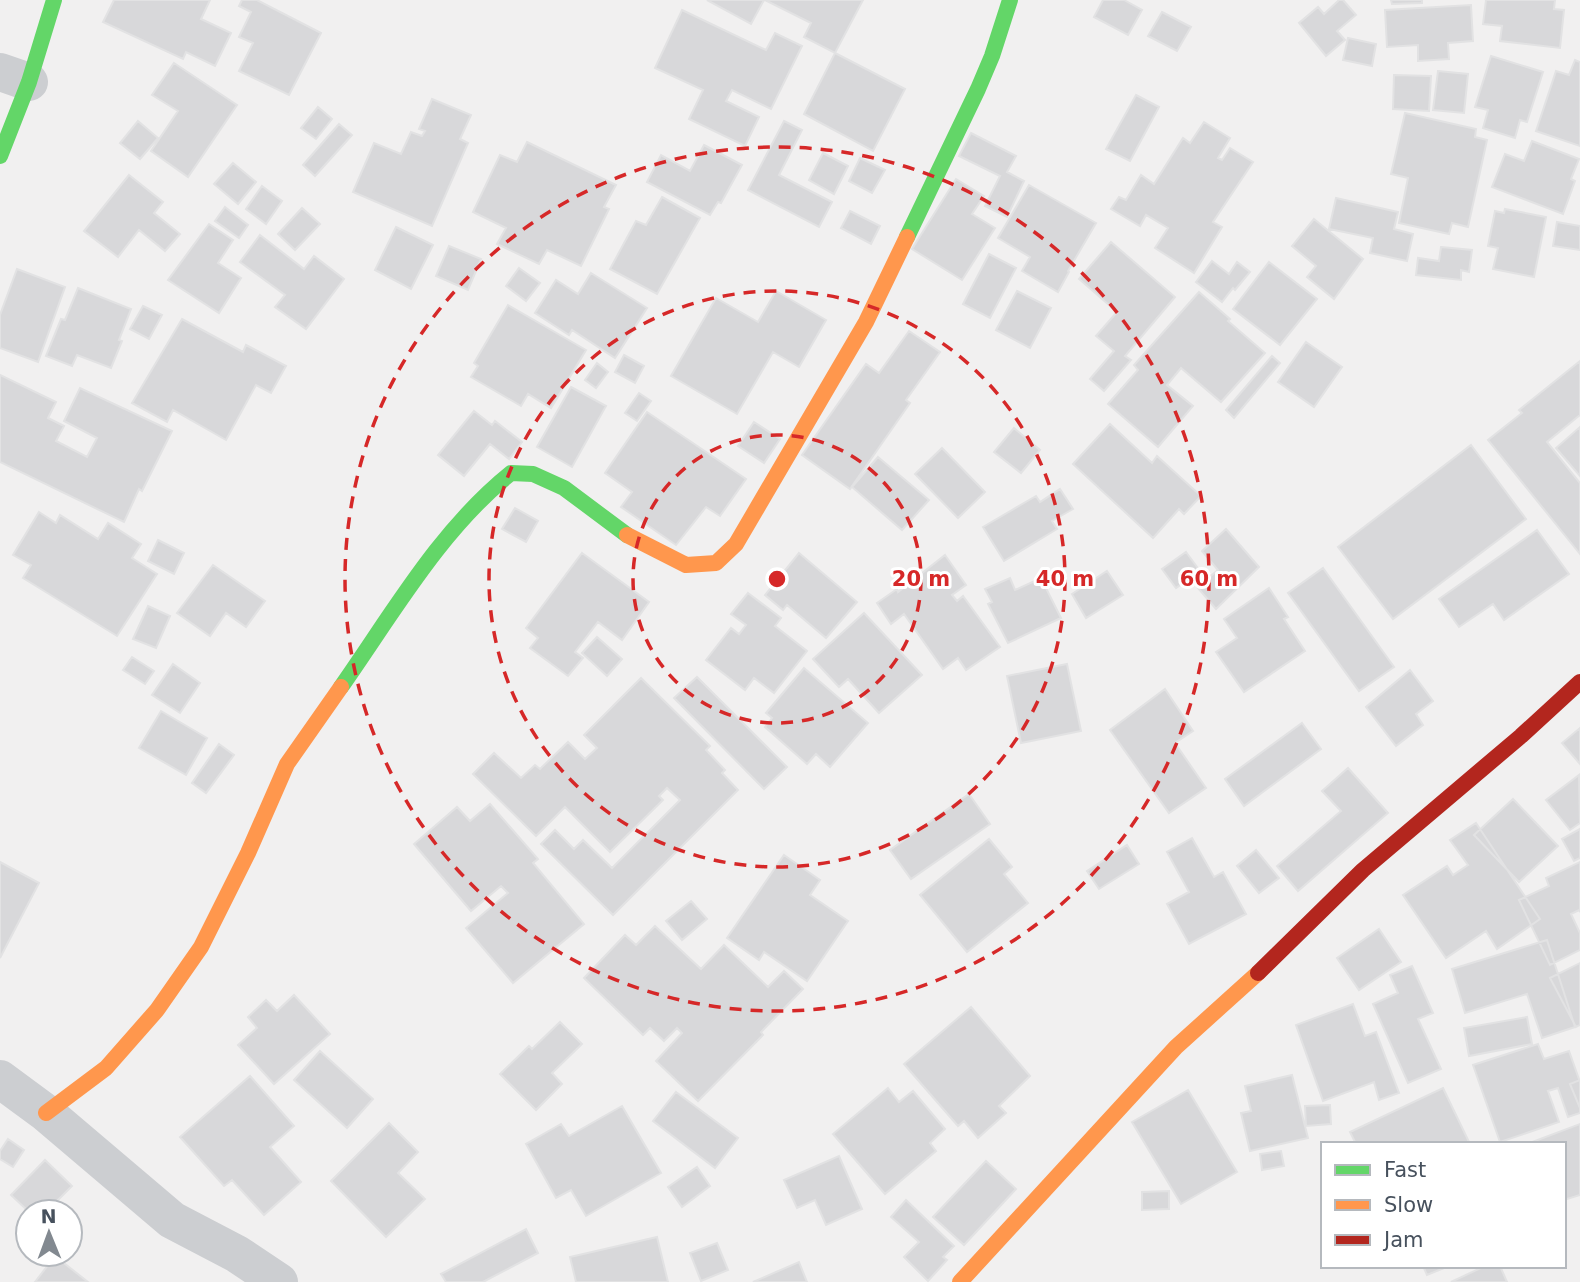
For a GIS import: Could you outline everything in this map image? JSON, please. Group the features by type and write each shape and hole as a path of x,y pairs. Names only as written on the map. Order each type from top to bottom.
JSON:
{"street":[{"path":"0,156 15,77 54,0"},
{"path":"46,1114 106,1068 157,1010 201,947 248,853 287,764 445,539 485,494 511,473 533,474 564,488 622,532 685,565 716,563 737,544 866,322 978,89 1010,0"},
{"path":"960,1282 1176,1047 1276,956 1363,870 1521,736 1580,682"},
{"path":"0,1079 172,1220 237,1254 279,1282"}],"building":[{"path":"114,0 210,0 201,19 231,33 215,66 186,52 183,59 103,22"},
{"path":"242,0 257,0 321,33 289,95 239,71 253,43 239,37 251,12 239,6"},
{"path":"707,0 764,0 751,24"},
{"path":"765,0 863,0 835,53 804,37 811,23"},
{"path":"1103,0 1124,0 1142,10 1128,35 1094,17"},
{"path":"1339,0 1343,0 1356,15 1337,31 1345,40 1326,56 1299,23 1318,7 1324,14"},
{"path":"1391,0 1422,0 1422,3 1392,4"},
{"path":"1486,0 1555,0 1554,9 1564,10 1560,48 1500,41 1502,26 1483,24"},
{"path":"1471,5 1473,41 1448,43 1449,59 1418,61 1418,45 1387,47 1385,10"},
{"path":"682,10 766,50 775,33 802,46 771,109 732,90 726,101 759,117 745,146 689,119 703,90 655,68"},
{"path":"1162,12 1191,27 1177,51 1148,36"},
{"path":"1348,38 1376,44 1372,66 1343,60"},
{"path":"835,53 905,89 873,151 804,114"},
{"path":"1491,56 1543,72 1527,122 1520,120 1515,138 1483,128 1488,110 1475,107"},
{"path":"1575,60 1580,62 1580,146 1536,131 1556,71 1569,75"},
{"path":"174,63 237,105 188,177 151,151 178,111 152,95"},
{"path":"1438,71 1468,74 1464,113 1433,110"},
{"path":"1394,75 1431,76 1429,111 1393,109"},
{"path":"1136,95 1159,107 1130,161 1106,149"},
{"path":"432,99 471,115 460,139 468,143 432,226 353,192 374,143 401,154 411,132 422,136 425,131 419,129"},
{"path":"318,107 332,119 316,139 301,128"},
{"path":"1405,113 1476,129 1475,137 1487,140 1468,227 1452,223 1449,234 1399,223 1408,178 1391,174"},
{"path":"138,121 158,138 140,159 120,143"},
{"path":"784,121 802,130 779,175 832,202 819,227 748,190"},
{"path":"1204,122 1230,138 1218,158 1222,160 1230,148 1253,162 1213,222 1222,227 1194,273 1155,248 1168,228 1146,215 1140,226 1111,209 1119,197 1126,200 1141,175 1154,184 1183,138 1190,143"},
{"path":"339,124 352,135 315,176 303,165"},
{"path":"971,133 1016,156 1007,172 1024,181 1007,217 985,206 1000,176 959,156"},
{"path":"1532,141 1579,159 1571,179 1575,181 1563,214 1492,187 1505,154 1524,161"},
{"path":"527,142 616,185 604,207 609,209 581,266 547,250 539,264 497,244 506,228 473,212 500,155 517,162"},
{"path":"704,145 742,165 721,203 718,202 710,215 647,182 661,155 690,171"},
{"path":"823,153 848,166 834,194 809,180"},
{"path":"860,158 885,170 872,193 849,181"},
{"path":"233,163 256,182 238,204 214,184"},
{"path":"129,175 163,202 154,213 180,234 165,251 139,230 118,257 84,231"},
{"path":"956,179 984,196 972,214 995,228 962,280 912,249"},
{"path":"1029,185 1096,223 1058,292 1022,271 1030,257 998,238"},
{"path":"262,186 282,201 266,224 246,209"},
{"path":"662,197 700,218 657,294 610,269 636,221 646,225"},
{"path":"1336,198 1398,212 1394,229 1413,234 1407,261 1370,253 1373,238 1329,229"},
{"path":"225,207 248,225 239,238 215,221"},
{"path":"302,208 320,224 295,250 278,234"},
{"path":"1505,209 1546,217 1534,277 1493,269 1498,248 1488,246 1495,211 1504,213"},
{"path":"850,211 880,226 871,244 841,228"},
{"path":"1314,219 1363,259 1334,299 1307,277 1316,266 1292,246"},
{"path":"1557,222 1580,226 1580,250 1553,246"},
{"path":"209,224 233,240 218,263 241,278 219,313 168,280"},
{"path":"396,227 433,245 411,289 375,270"},
{"path":"260,235 304,269 314,256 344,279 306,329 275,307 285,295 240,262"},
{"path":"1111,242 1175,297 1125,356 1131,360 1104,391 1090,379 1114,351 1096,336 1117,312 1079,279"},
{"path":"449,246 481,259 468,290 436,276"},
{"path":"1441,247 1472,250 1469,272 1461,270 1461,280 1416,275 1418,258 1439,261"},
{"path":"989,254 1016,268 990,318 963,304"},
{"path":"1212,261 1229,274 1237,262 1250,272 1222,302 1196,282"},
{"path":"1269,262 1317,299 1280,345 1233,309"},
{"path":"519,268 540,283 526,301 506,286"},
{"path":"17,269 65,287 38,362 0,348 0,315"},
{"path":"591,273 647,308 615,358 572,330 569,335 535,313 556,280 578,294"},
{"path":"78,288 131,309 111,368 77,355 72,366 46,356 61,319 65,320"},
{"path":"776,291 826,320 799,367 773,352 737,414 671,376 716,298 758,322"},
{"path":"1017,291 1051,308 1030,348 996,330"},
{"path":"1199,292 1265,353 1221,402 1181,368 1167,385 1193,406 1158,447 1108,404 1138,370 1134,365"},
{"path":"508,305 586,350 551,408 528,394 521,406 471,377 478,366 474,363"},
{"path":"143,306 162,315 149,339 130,329"},
{"path":"182,319 243,352 246,345 286,366 271,393 256,385 226,440 173,410 167,422 132,403"},
{"path":"909,331 940,352 906,400 910,403 850,489 802,455 866,364 879,373"},
{"path":"1306,342 1342,367 1314,407 1278,382"},
{"path":"624,355 644,366 635,383 615,372"},
{"path":"1272,356 1280,363 1234,418 1226,410"},
{"path":"1580,361 1580,415 1547,442 1580,483 1580,554 1488,440 1522,413 1519,410"},
{"path":"597,363 608,372 596,388 585,380"},
{"path":"0,375 56,402 48,418 64,426 56,441 87,457 97,438 64,421 80,388 172,431 142,491 139,489 124,522 0,462"},
{"path":"571,387 606,406 572,467 537,447"},
{"path":"639,393 651,401 637,421 625,413"},
{"path":"474,411 492,425 495,421 522,442 509,459 490,444 464,476 438,455"},
{"path":"647,412 746,479 720,516 706,507 676,545 621,507 632,492 605,473"},
{"path":"754,422 780,439 764,463 738,446"},
{"path":"1110,424 1152,463 1157,456 1201,496 1184,514 1179,509 1153,538 1073,464"},
{"path":"1580,427 1580,476 1556,448"},
{"path":"1014,428 1040,450 1021,473 994,452"},
{"path":"1471,445 1526,519 1393,619 1338,547"},
{"path":"942,448 985,492 958,518 915,474"},
{"path":"878,457 929,500 902,530 852,487"},
{"path":"1060,489 1073,509 1052,521 1057,529 1004,561 983,527 1036,496 1040,502"},
{"path":"515,508 538,521 526,542 502,529"},
{"path":"39,512 56,523 60,515 98,539 108,523 141,544 132,558 157,574 117,636 23,578 31,565 13,555"},
{"path":"1226,529 1259,567 1216,609 1197,587 1218,570 1202,551"},
{"path":"1537,530 1569,574 1504,620 1493,604 1459,627 1439,599"},
{"path":"158,540 184,553 174,574 148,561"},
{"path":"1186,552 1200,571 1176,588 1162,569"},
{"path":"582,553 649,602 622,640 598,622 575,652 583,658 568,676 530,648 538,638 526,628"},
{"path":"799,553 857,602 826,638 787,605 783,610 765,595"},
{"path":"945,555 966,585 952,595 957,601 963,596 1000,647 966,670 958,658 943,669 904,614 891,624 877,603 897,589 898,592"},
{"path":"213,565 265,601 246,627 226,613 210,636 177,613"},
{"path":"1323,568 1394,667 1359,691 1288,593"},
{"path":"1107,571 1123,595 1086,618 1072,594"},
{"path":"1010,578 1015,590 1041,578 1061,618 1008,643 988,604 992,602 985,589"},
{"path":"1269,588 1288,617 1284,619 1305,651 1244,692 1216,652 1237,638 1224,619"},
{"path":"748,593 781,618 775,626 807,651 774,693 754,678 745,690 706,660 731,628 739,634 746,625 731,614"},
{"path":"148,606 170,616 156,648 133,639"},
{"path":"864,613 922,675 879,713 848,679 839,687 813,659"},
{"path":"597,637 622,659 607,676 582,653"},
{"path":"132,657 154,671 145,684 123,670"},
{"path":"173,664 200,683 180,713 152,695"},
{"path":"1067,664 1081,731 1021,743 1007,676"},
{"path":"804,668 868,723 830,767 816,754 807,764 765,727 772,718 766,713"},
{"path":"1410,670 1433,701 1416,714 1423,725 1396,746 1366,707"},
{"path":"697,677 787,767 764,789 674,698"},
{"path":"641,678 710,746 706,750 725,770 722,773 738,790 613,915 541,844 555,830 574,849 583,840 612,868 680,800 667,788 659,796 663,800 610,852 565,807 536,836 473,774 494,753 521,778 535,765 540,769 568,742 585,759 597,748 584,735"},
{"path":"1165,689 1193,731 1175,743 1206,788 1169,813 1110,730"},
{"path":"161,711 207,738 186,775 139,748"},
{"path":"1302,723 1321,749 1244,806 1225,779"},
{"path":"1580,728 1580,764 1562,743"},
{"path":"219,744 234,755 206,793 192,783"},
{"path":"1348,768 1388,813 1298,891 1277,866 1341,811 1322,791"},
{"path":"1579,775 1580,823 1570,830 1546,800"},
{"path":"969,794 990,824 911,879 890,850"},
{"path":"1513,799 1558,846 1519,882 1474,835"},
{"path":"490,804 538,859 533,863 584,924 513,983 466,928 508,893 501,886 471,911 414,844 457,807 470,821"},
{"path":"1476,823 1540,919 1497,949 1486,931 1446,958 1403,895 1447,866 1453,875 1468,865 1450,840"},
{"path":"1580,829 1580,858 1574,861 1562,839"},
{"path":"1192,838 1214,877 1223,872 1246,914 1189,944 1167,904 1189,892 1167,852"},
{"path":"989,839 1012,867 1004,874 1028,903 967,952 920,895"},
{"path":"1127,845 1139,864 1099,889 1087,871"},
{"path":"1256,850 1279,878 1259,893 1237,866"},
{"path":"784,855 820,880 810,895 848,921 807,981 764,952 759,960 727,938"},
{"path":"0,862 39,883 0,958"},
{"path":"1580,862 1580,912 1579,910 1571,914 1580,933 1580,950 1550,965 1519,900 1549,886 1546,878"},
{"path":"691,901 707,919 682,940 666,921"},
{"path":"655,926 701,969 724,945 768,987 784,971 803,989 761,1032 763,1035 698,1101 656,1061 682,1033 677,1028 664,1041 650,1028 643,1035 584,978 625,935 636,945"},
{"path":"1379,929 1401,962 1359,990 1337,958"},
{"path":"1547,940 1575,1027 1542,1038 1527,994 1465,1013 1452,969"},
{"path":"1580,963 1580,1025 1576,1027 1550,978"},
{"path":"1412,966 1433,1013 1418,1019 1441,1069 1408,1083 1373,1004 1398,993 1390,975"},
{"path":"294,995 330,1034 274,1084 238,1045 257,1028 248,1017 266,1000 277,1011"},
{"path":"1353,1004 1365,1036 1376,1032 1399,1093 1379,1100 1374,1082 1323,1101 1296,1025"},
{"path":"971,1007 1030,1076 999,1106 1006,1113 978,1138 964,1121 958,1126 904,1064"},
{"path":"1527,1017 1532,1044 1469,1056 1464,1028"},
{"path":"560,1022 582,1044 552,1073 562,1084 536,1110 500,1074 529,1046 532,1049"},
{"path":"1538,1044 1544,1059 1569,1051 1580,1082 1580,1113 1568,1117 1558,1088 1548,1091 1559,1122 1500,1142 1473,1065"},
{"path":"320,1051 373,1099 347,1128 294,1080"},
{"path":"1292,1075 1308,1138 1250,1151 1241,1113 1251,1111 1245,1086"},
{"path":"250,1076 294,1126 270,1147 301,1182 264,1215 232,1180 224,1186 180,1137"},
{"path":"1580,1080 1580,1108 1570,1084"},
{"path":"888,1088 899,1102 913,1091 945,1129 930,1143 936,1151 885,1194 833,1134"},
{"path":"1443,1088 1469,1142 1355,1142 1350,1132"},
{"path":"1188,1090 1237,1172 1181,1204 1132,1122"},
{"path":"676,1092 738,1138 715,1168 653,1121"},
{"path":"1330,1105 1331,1124 1306,1126 1305,1106"},
{"path":"622,1106 661,1173 586,1216 571,1190 556,1198 526,1144 561,1124 569,1136"},
{"path":"389,1123 418,1152 398,1173 425,1199 386,1237 331,1181"},
{"path":"1580,1124 1580,1195 1566,1199 1566,1142 1532,1142"},
{"path":"8,1139 24,1150 13,1167 0,1159 0,1151"},
{"path":"1281,1151 1284,1166 1262,1170 1260,1154"},
{"path":"839,1156 862,1209 826,1225 815,1200 797,1208 784,1180"},
{"path":"45,1160 72,1186 60,1198 14,1198 11,1195"},
{"path":"986,1161 1016,1189 964,1245 933,1217"},
{"path":"697,1167 710,1186 682,1207 668,1187"},
{"path":"1169,1191 1169,1209 1142,1210 1142,1192"},
{"path":"906,1200 954,1246 943,1257 947,1260 928,1281 904,1257 919,1242 891,1217"},
{"path":"526,1229 538,1253 483,1282 446,1282 441,1274"},
{"path":"657,1237 668,1282 576,1282 570,1257"},
{"path":"717,1243 728,1270 701,1281 690,1253"},
{"path":"799,1262 807,1282 753,1282"},
{"path":"46,1268 70,1268 88,1282 35,1282"},
{"path":"1424,1268 1444,1268 1427,1275"},
{"path":"1481,1268 1501,1268 1507,1282 1451,1282"}],"traffic: fast":[{"path":"0,156 29,82 54,0"},
{"path":"907,237 978,89 1010,0"},
{"path":"341,687 440,546 485,496 511,473 533,474 564,488 627,535"}],"traffic: slow":[{"path":"627,535 686,565 716,563 736,544 866,322 907,237"},
{"path":"46,1113 106,1068 157,1010 201,947 248,853 287,764 341,687"},
{"path":"960,1282 1176,1047 1258,973"}],"traffic: jam":[{"path":"1258,973 1363,870 1521,736 1580,682"}]}
